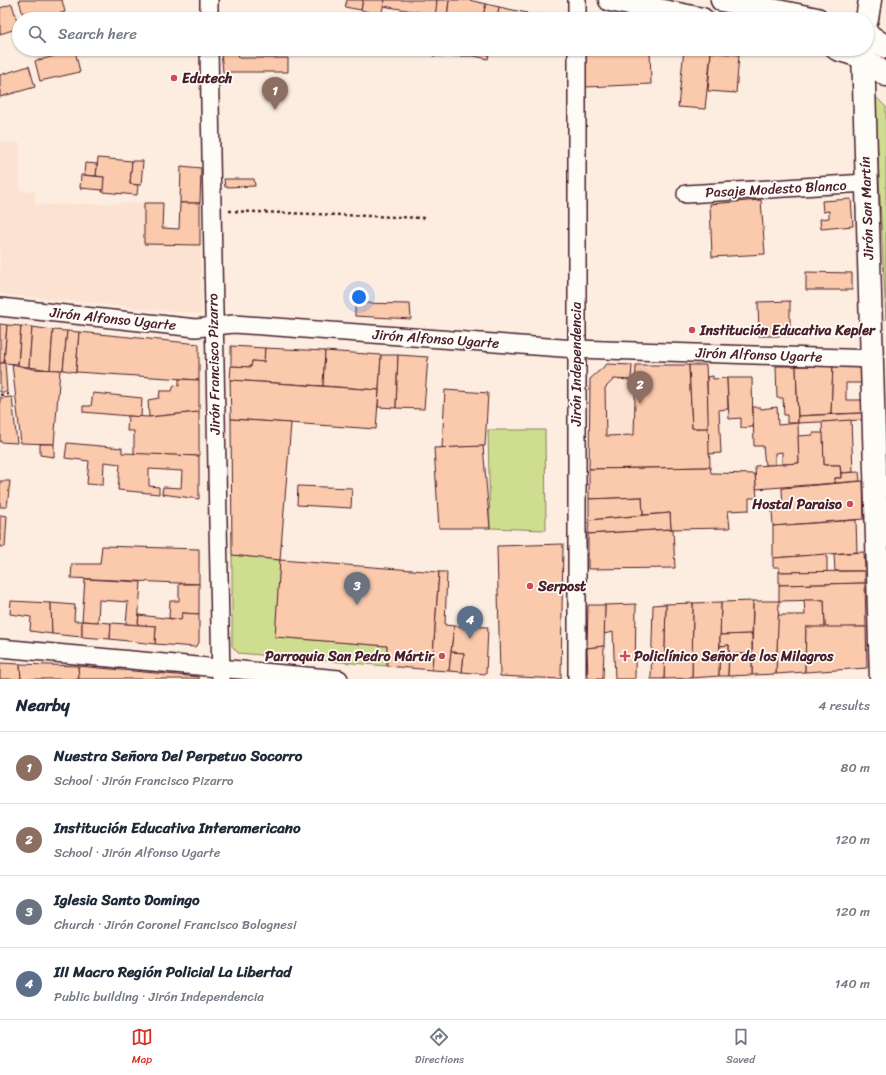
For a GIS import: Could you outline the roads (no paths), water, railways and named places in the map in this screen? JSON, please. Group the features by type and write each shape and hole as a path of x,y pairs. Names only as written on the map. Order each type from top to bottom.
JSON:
{"street":[{"path":"209,0 209,12"},
{"path":"577,0 577,12"},
{"path":"610,0 668,12"},
{"path":"722,0 782,12"},
{"path":"868,12 870,0"},
{"path":"874,39 886,47"},
{"name":"Jirón Francisco Pizarro","path":"209,56 213,326 221,674"},
{"name":"Jirón Independencia","path":"577,56 577,679"},
{"name":"Jirón San Martín","path":"863,56 866,183 873,359 881,679"},
{"path":"866,56 886,75"},
{"name":"Pasaje Modesto Blanco","path":"686,194 866,183"},
{"name":"Jirón Alfonso Ugarte","path":"0,308 196,328 234,324 576,349 873,359"},
{"path":"0,648 221,674 339,679"}],"place":[{"name":"Edutech","path":"174,78"},
{"name":"Nuestra Señora Del Perpetuo Socorro","path":"275,110"},
{"name":"Institución Educativa Kepler","path":"692,330"},
{"name":"Institución Educativa Interamericano","path":"640,404"},
{"name":"Hostal Paraiso","path":"850,504"},
{"name":"Serpost","path":"530,586"},
{"name":"Iglesia Santo Domingo","path":"357,605"},
{"name":"III Macro Región Policial La Libertad","path":"470,639"},
{"name":"Parroquia San Pedro Mártir","path":"442,656"},
{"name":"Policlínico Señor de los Milagros","path":"625,656"}]}
